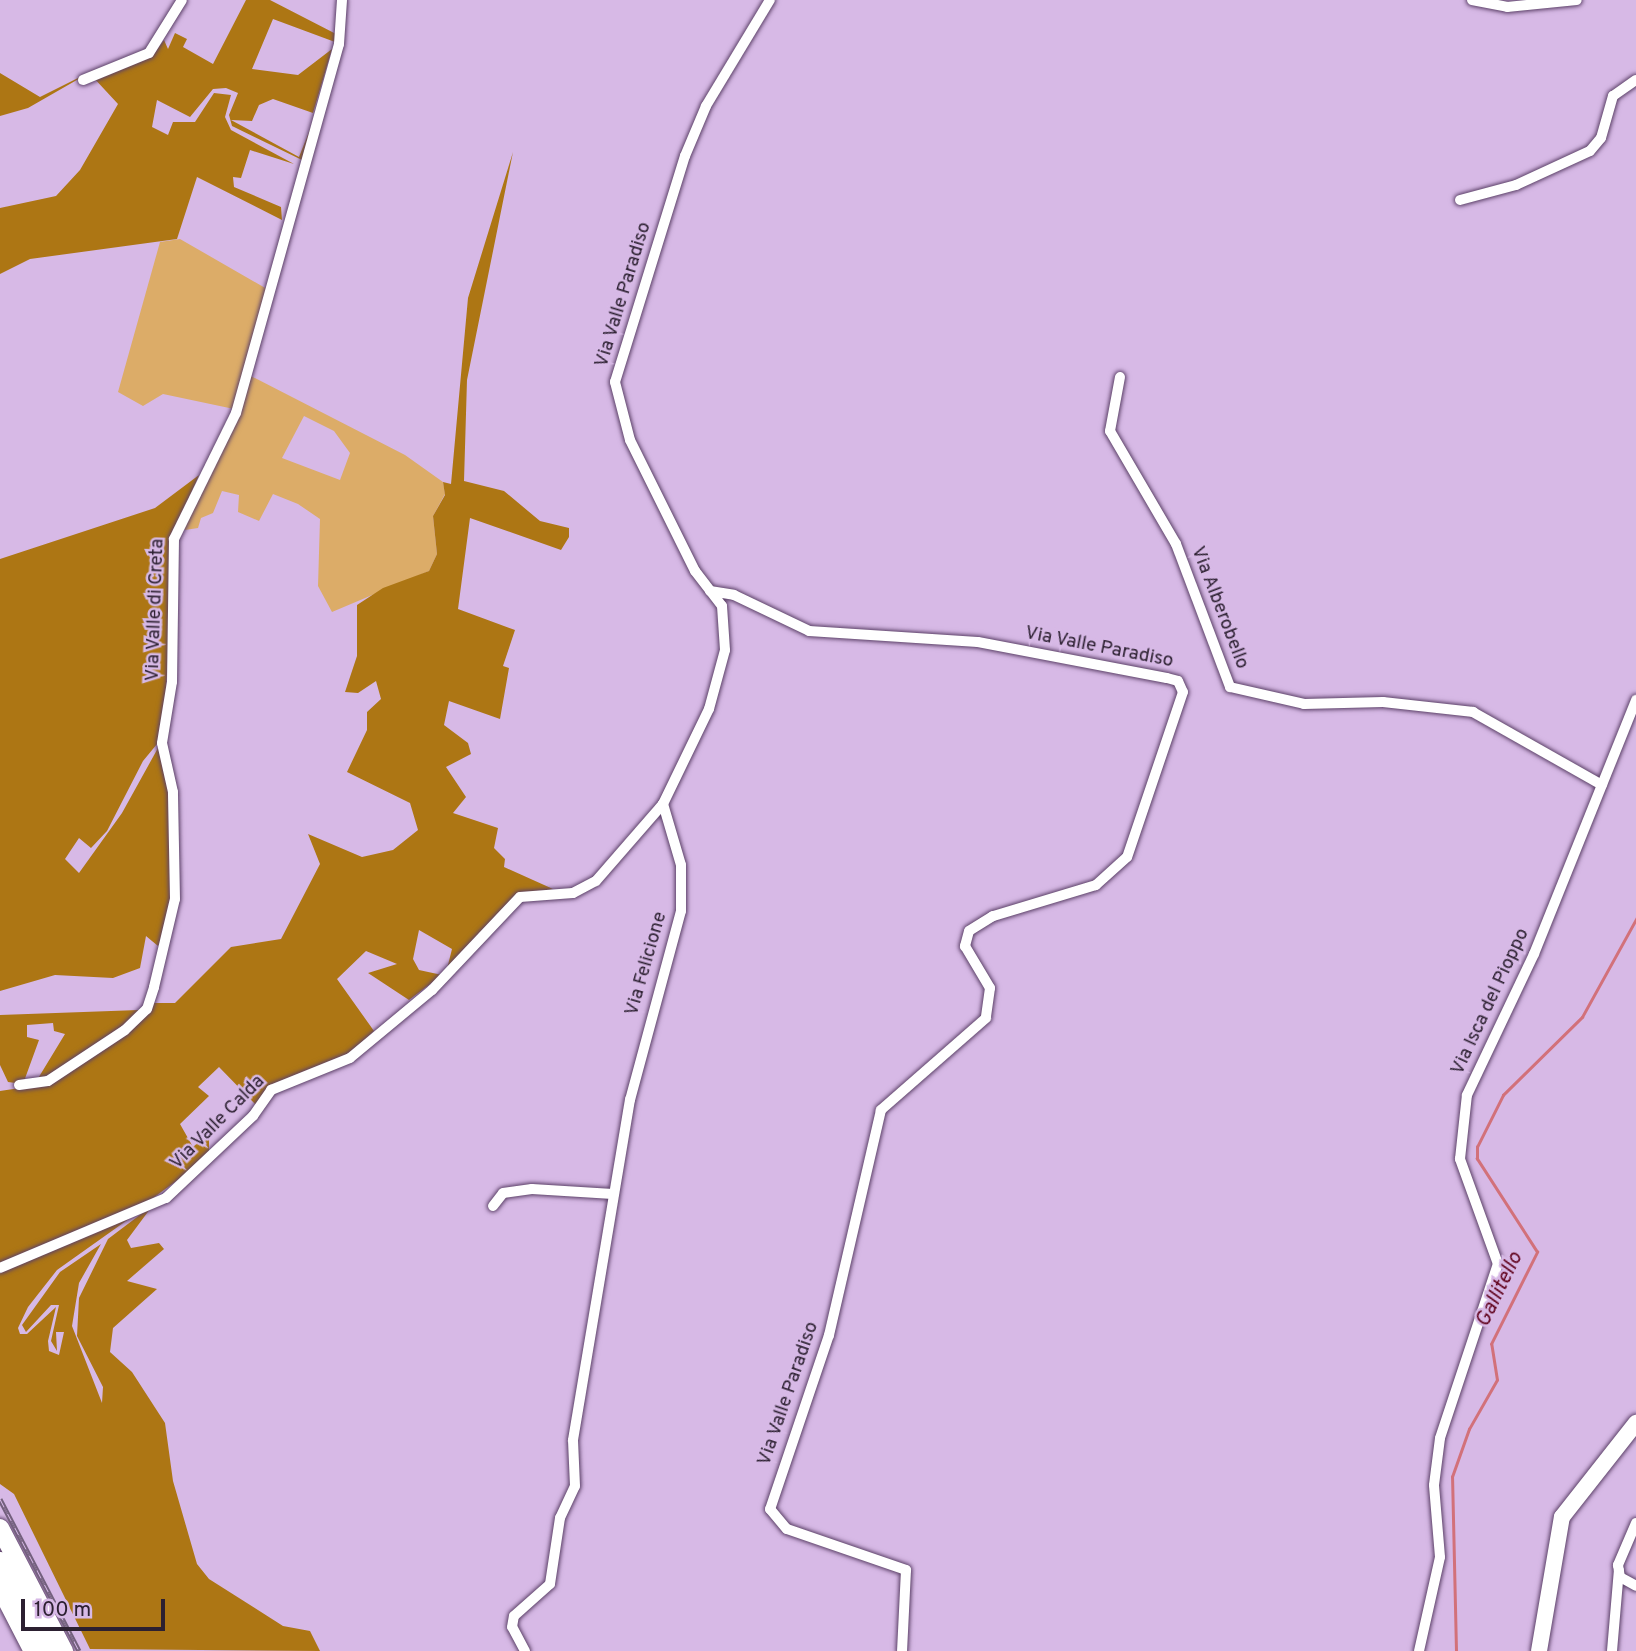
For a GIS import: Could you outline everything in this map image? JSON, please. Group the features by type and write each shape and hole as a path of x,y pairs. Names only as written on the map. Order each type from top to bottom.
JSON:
{"highway":[{"path":"0,1561 52,1651"},
{"path":"0,1586 36,1651"}],"main road":[{"path":"0,1528 64,1651"}],"street":[{"path":"83,80 149,53 182,0"},
{"name":"Via Valle di Creta","path":"19,1085 48,1081 125,1030 147,1009 154,987 175,899 173,792 162,743 172,681 174,539 239,403 339,44 342,0"},
{"name":"Via Valle Paradiso","path":"770,0 706,106 684,156 615,382 630,440 710,591 734,595 810,631 978,642 1167,678 1178,681 1183,692 1127,857 1096,885 993,916 969,930 965,946 990,988 986,1018 881,1111 830,1335 770,1509 787,1529 906,1570 902,1651"},
{"path":"1472,0 1507,8 1577,0"},
{"path":"1460,200 1581,157 1601,138 1613,96 1636,80"},
{"name":"Via Alberobello","path":"1120,377 1110,431 1176,544 1230,687 1304,704 1383,702 1473,712 1602,785"},
{"path":"663,804 709,709 726,650 722,606 710,591"},
{"name":"Via Isca del Pioppo","path":"1419,1651 1440,1557 1434,1485 1440,1438 1498,1264 1466,1180 1461,1125 1479,1062 1534,954 1636,700"},
{"name":"Via Felicione","path":"525,1651 512,1627 514,1616 550,1584 560,1518 575,1486 573,1440 630,1100 681,911 681,865 663,804"},
{"name":"Via Valle Calda","path":"0,1268 166,1198 253,1116 271,1090 349,1058 432,990 520,897 573,893 596,881 663,804"},
{"path":"493,1206 503,1193 532,1189 613,1194"},
{"path":"1539,1651 1562,1517 1636,1423"},
{"path":"1612,1651 1619,1570 1636,1523"},
{"path":"1619,1570 1620,1577 1636,1586"}],"shaded area":[{"path":"246,0 270,0 338,35 335,42 273,19 252,69 298,75 332,49 313,113 273,99 259,105 252,121 231,120 299,157 313,122 302,160 232,126 229,115 238,93 226,88 213,89 190,117 157,100 152,127 168,135 173,122 195,122 214,93 231,95 225,117 231,130 294,164 250,150 241,178 233,177 234,187 281,207 282,220 197,177 177,239 30,259 0,274 0,208 56,196 80,170 118,104 92,76 153,55 164,40 168,49 175,33 187,39 183,47 213,64"},
{"path":"96,69 28,108 0,116 0,73 40,97"},
{"path":"513,152 467,380 464,481 504,491 540,521 569,528 569,537 561,550 470,518 458,609 515,630 503,666 509,668 500,719 449,701 444,725 468,743 471,754 446,767 466,797 453,813 498,828 494,848 505,859 504,867 553,889 526,896 447,969 452,949 419,930 413,959 419,970 442,975 409,1000 368,973 397,964 366,951 337,979 374,1031 345,1058 289,1079 257,1106 219,1067 198,1087 209,1096 180,1124 193,1147 209,1133 209,1157 149,1201 0,1268 0,1091 53,1083 113,1044 154,1003 175,1003 231,947 281,939 320,864 308,834 362,857 393,850 418,830 410,803 347,772 367,730 367,712 381,699 376,681 358,693 345,692 357,656 357,605 383,588 429,571 437,554 433,516 445,495 443,482 451,484 468,298"},
{"path":"180,239 267,289 234,409 163,394 143,406 118,392 160,242"},
{"path":"245,373 405,455 443,482 445,494 433,516 437,554 429,571 332,612 318,586 320,519 298,504 273,494 259,521 238,512 239,495 222,491 213,513 201,518 198,528 185,530 182,524 238,413","holes":["304,416 334,431 350,453 340,480 282,458"]},
{"path":"199,475 179,522 162,738 143,761 107,831 91,848 79,838 65,859 79,873 122,813 158,748 173,793 173,897 166,933 158,946 146,936 140,968 113,978 55,975 0,991 0,559 155,508"},
{"path":"139,1010 143,1013 34,1085 65,1034 54,1031 53,1023 27,1025 27,1037 39,1040 23,1084 8,1082 0,1065 0,1015"},
{"path":"153,1205 127,1240 131,1248 159,1243 164,1249 127,1281 157,1289 113,1328 110,1352 132,1372 165,1423 173,1481 197,1564 209,1579 283,1626 310,1631 320,1651 90,1649 14,1494 0,1484 0,1273 133,1216 57,1270 28,1307 18,1328 20,1334 27,1334 56,1307 48,1341 49,1351 59,1355 64,1332 56,1332 57,1351 51,1341 59,1305 51,1305 26,1332 22,1325 60,1272 101,1244 79,1283 72,1326 102,1403 103,1387 77,1336 79,1298 108,1239"}],"waterway":[{"name":"Gallitello","path":"1456,1651 1452,1477 1469,1429 1497,1380 1491,1344 1537,1252 1477,1159 1477,1147 1503,1095 1582,1017 1636,919"}],"railway":[{"path":"0,1499 79,1651"}]}
